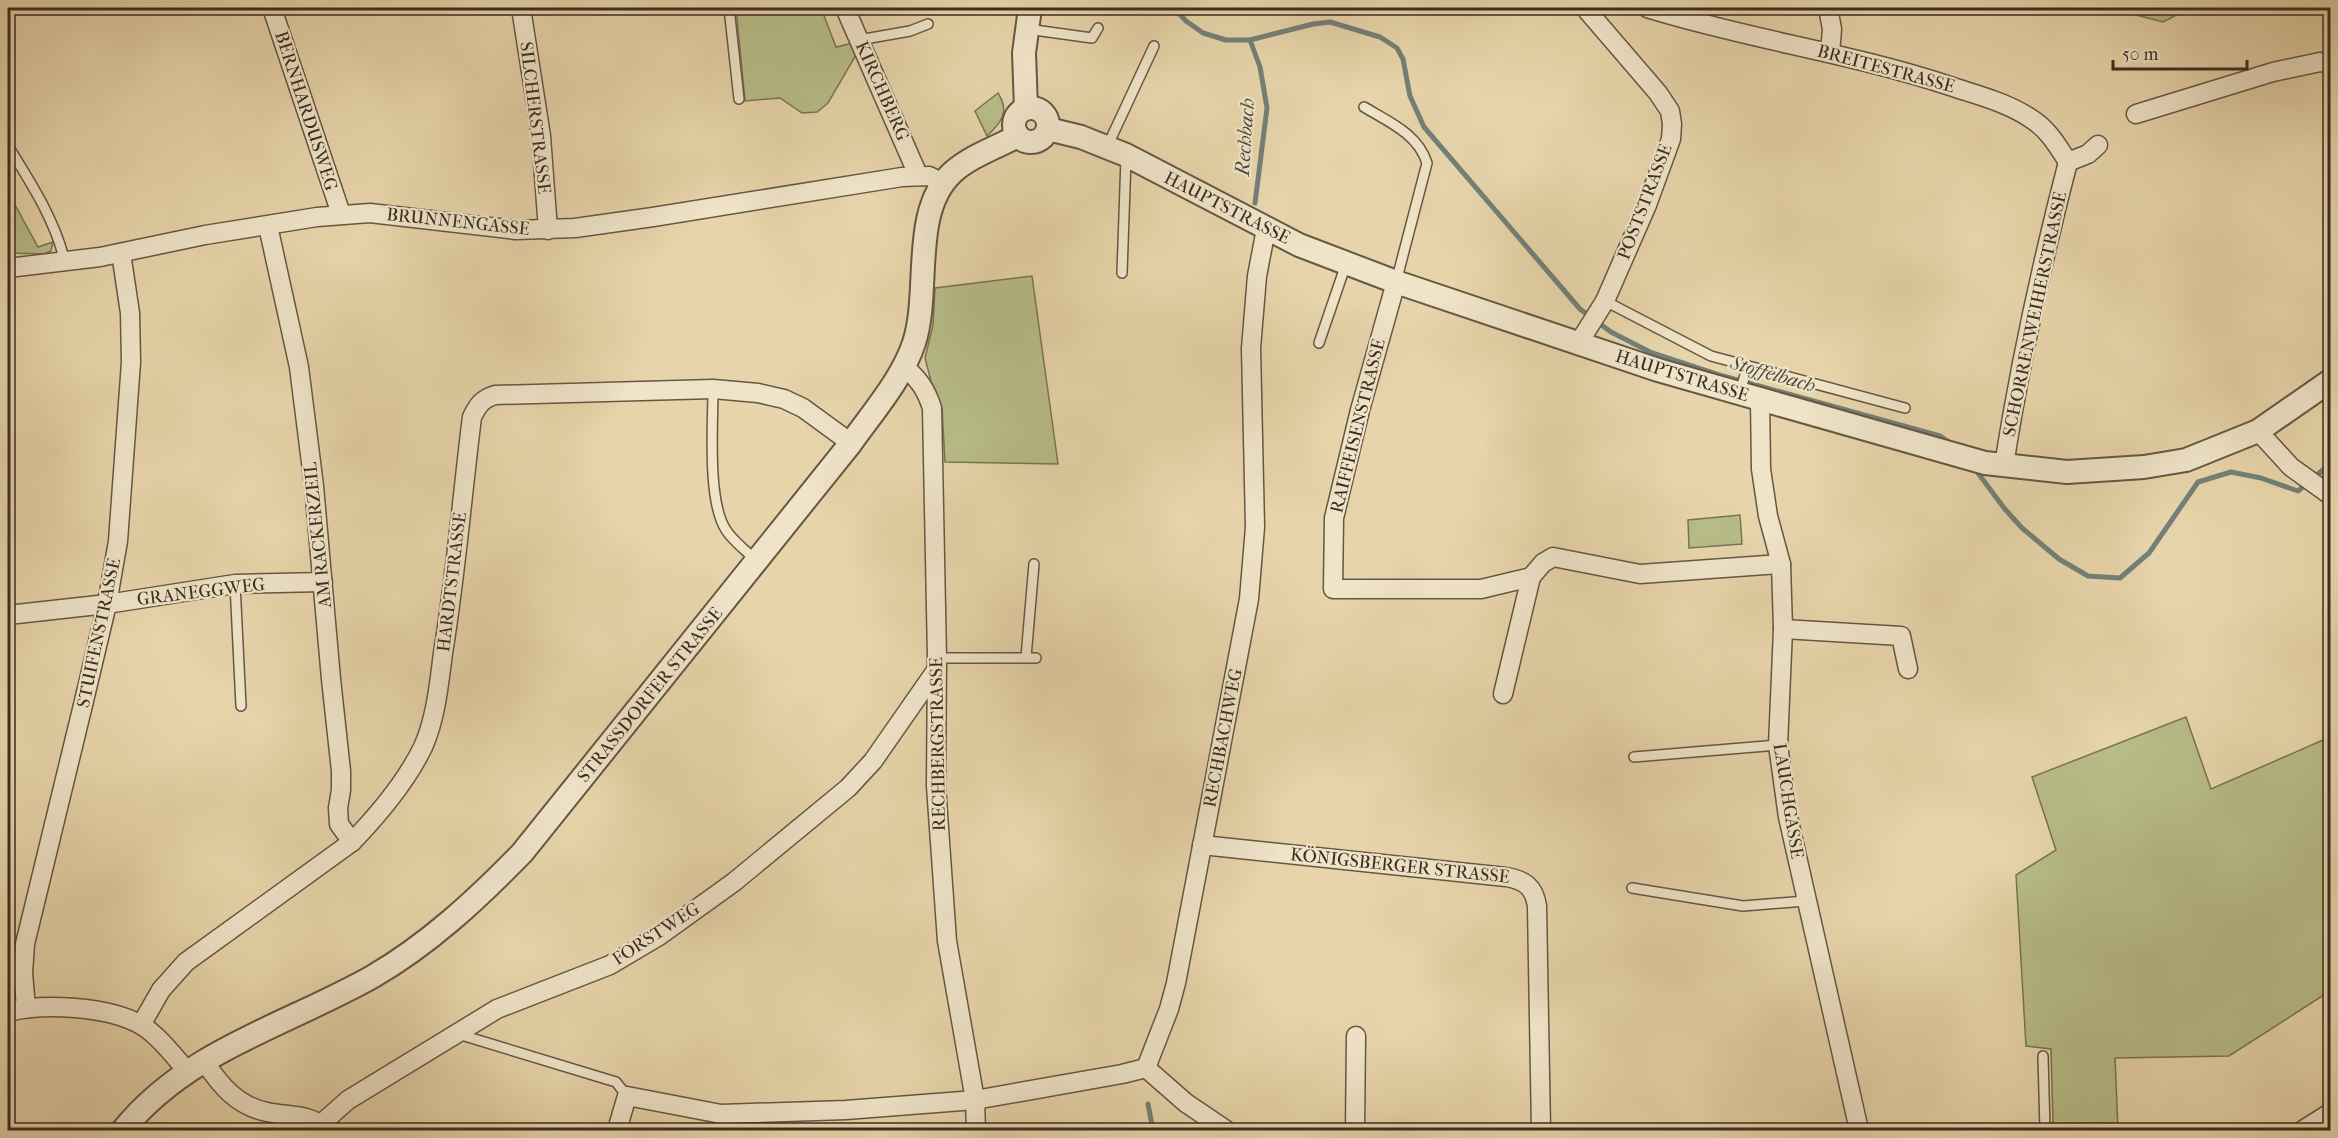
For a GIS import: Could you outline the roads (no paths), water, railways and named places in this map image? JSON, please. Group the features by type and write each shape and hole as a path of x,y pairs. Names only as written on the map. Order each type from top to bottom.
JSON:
{"street":[{"name":"BERNHARDUSWEG","path":"272,8 340,214"},
{"name":"SILCHERSTRASSE","path":"521,8 541,135 548,230"},
{"name":"KIRCHBERG","path":"846,8 918,175"},
{"name":"POSTSTRASSE","path":"1584,335 1605,301 1647,205 1671,139 1672,124 1670,111 1658,93 1585,8"},
{"name":"BREITESTRASSE","path":"1647,8 1696,23 1830,53 1923,77 2015,110 2032,119 2052,137 2068,162"},
{"path":"1828,8 1832,29 1830,53"},
{"path":"1026,108 1024,53 1028,19"},
{"path":"2136,114 2273,72 2320,62 2331,63"},
{"path":"1032,107 1041,111 1047,119 1048,129 1042,138 1033,142 1025,141 1014,130 1013,122 1019,112 1032,107"},
{"name":"HAUPTSTRASSE","path":"1048,129 1081,137 1117,151 1266,229 1346,264 1396,282 1584,335 1747,393 1954,455 1994,464 2067,472 2144,467 2186,460 2258,431 2331,381"},
{"name":"STRASSDORFER STRASSE","path":"123,1131 157,1094 195,1066 246,1037 372,976 433,936 474,902 522,853 851,444 903,366 914,344 919,320 929,218 936,194 953,172 966,162 1018,136"},
{"path":"2068,162 2088,154 2098,145"},
{"name":"SCHORRENWEIHERSTRASSE","path":"1994,464 2016,387 2068,162"},
{"name":"BRUNNENGASSE","path":"8,268 121,253 205,235 340,214 370,213 516,230 548,230 653,217 918,175 929,176 943,183"},
{"name":"AM RACKERZEIL","path":"268,226 299,368 314,486 341,771 339,824 352,842"},
{"name":"RECHBACHWEG","path":"1146,1068 1174,992 1249,599 1255,526 1251,348 1257,276 1266,229"},
{"name":"STUIFENSTRASSE","path":"26,1007 23,973 25,944 106,604 118,542 131,362 130,313 121,253"},
{"name":"RAIFFEISENSTRASSE","path":"1396,282 1360,410 1334,518 1333,590 1481,589 1531,577 1543,563 1553,557 1640,574 1780,564"},
{"name":"RECHBERGSTRASSE","path":"903,366 927,390 932,408 936,786 947,941 975,1100 976,1131"},
{"name":"HARDTSTRASSE","path":"141,1025 161,990 186,962 352,842 374,819 403,781 423,746 434,715 449,616 472,417 478,404 495,395 713,389 758,393 784,399 803,408 851,444"},
{"name":"LAUCHGASSE","path":"1747,393 1768,516 1780,564 1783,629 1778,745 1788,817 1859,1131"},
{"path":"2258,431 2291,466 2330,494"},
{"path":"1503,694 1531,577"},
{"name":"GRANEGGWEG","path":"8,615 106,604 235,584 323,582"},
{"path":"1783,629 1901,636 1908,669"},
{"name":"FORSTWEG","path":"324,1127 348,1100 505,1005 610,964 658,936 734,882 848,788 873,761 936,665"},
{"name":"KÖNIGSBERGER STRASSE","path":"1202,845 1506,877 1519,879 1529,885 1535,893 1537,906 1541,1131"},
{"path":"8,1012 26,1007 60,1007 99,1012 141,1025 170,1051 195,1066 240,1101 265,1112 311,1118 324,1127"},
{"path":"1355,1131 1356,1036"},
{"path":"617,1131 627,1096 721,1114 846,1110 975,1100 1146,1068 1186,1103 1226,1131"},
{"path":"2303,1131 2331,1113"}],"lane":[{"path":"729,8 739,99"},
{"path":"1028,19 1092,38 1098,28"},
{"path":"859,40 910,31 928,24"},
{"path":"1122,273 1117,151 1154,46"},
{"path":"1364,106 1408,134 1424,152 1427,164 1396,282"},
{"path":"8,146 47,213 59,239 65,262"},
{"path":"1319,343 1346,264"},
{"path":"1605,301 1711,356 1747,369 1905,408"},
{"path":"1747,369 1747,393"},
{"path":"713,389 713,471 718,510 726,530 757,561"},
{"path":"936,665 1031,658 1034,564"},
{"path":"235,584 241,705"},
{"path":"1634,757 1778,745"},
{"path":"1632,888 1743,906 1806,901"},
{"path":"458,1034 616,1082 627,1096"},
{"path":"2043,1056 2045,1131"}],"waterway":[{"name":"Stoffelbach","path":"1174,8 1186,21 1203,33 1226,40 1250,40 1330,22 1380,37 1397,48 1403,59 1410,96 1424,127 1580,309 1611,332 1650,352 1723,376 1940,436 1952,444"},
{"name":"Rechbach","path":"1250,40 1260,67 1267,108 1255,203"},
{"name":"Stoffelbach","path":"1975,469 2022,528 2059,559 2088,576 2120,578 2149,553 2198,482 2231,472 2261,478 2298,491 2330,464"},
{"name":"Rechbach","path":"1148,1104 1153,1130"}]}
